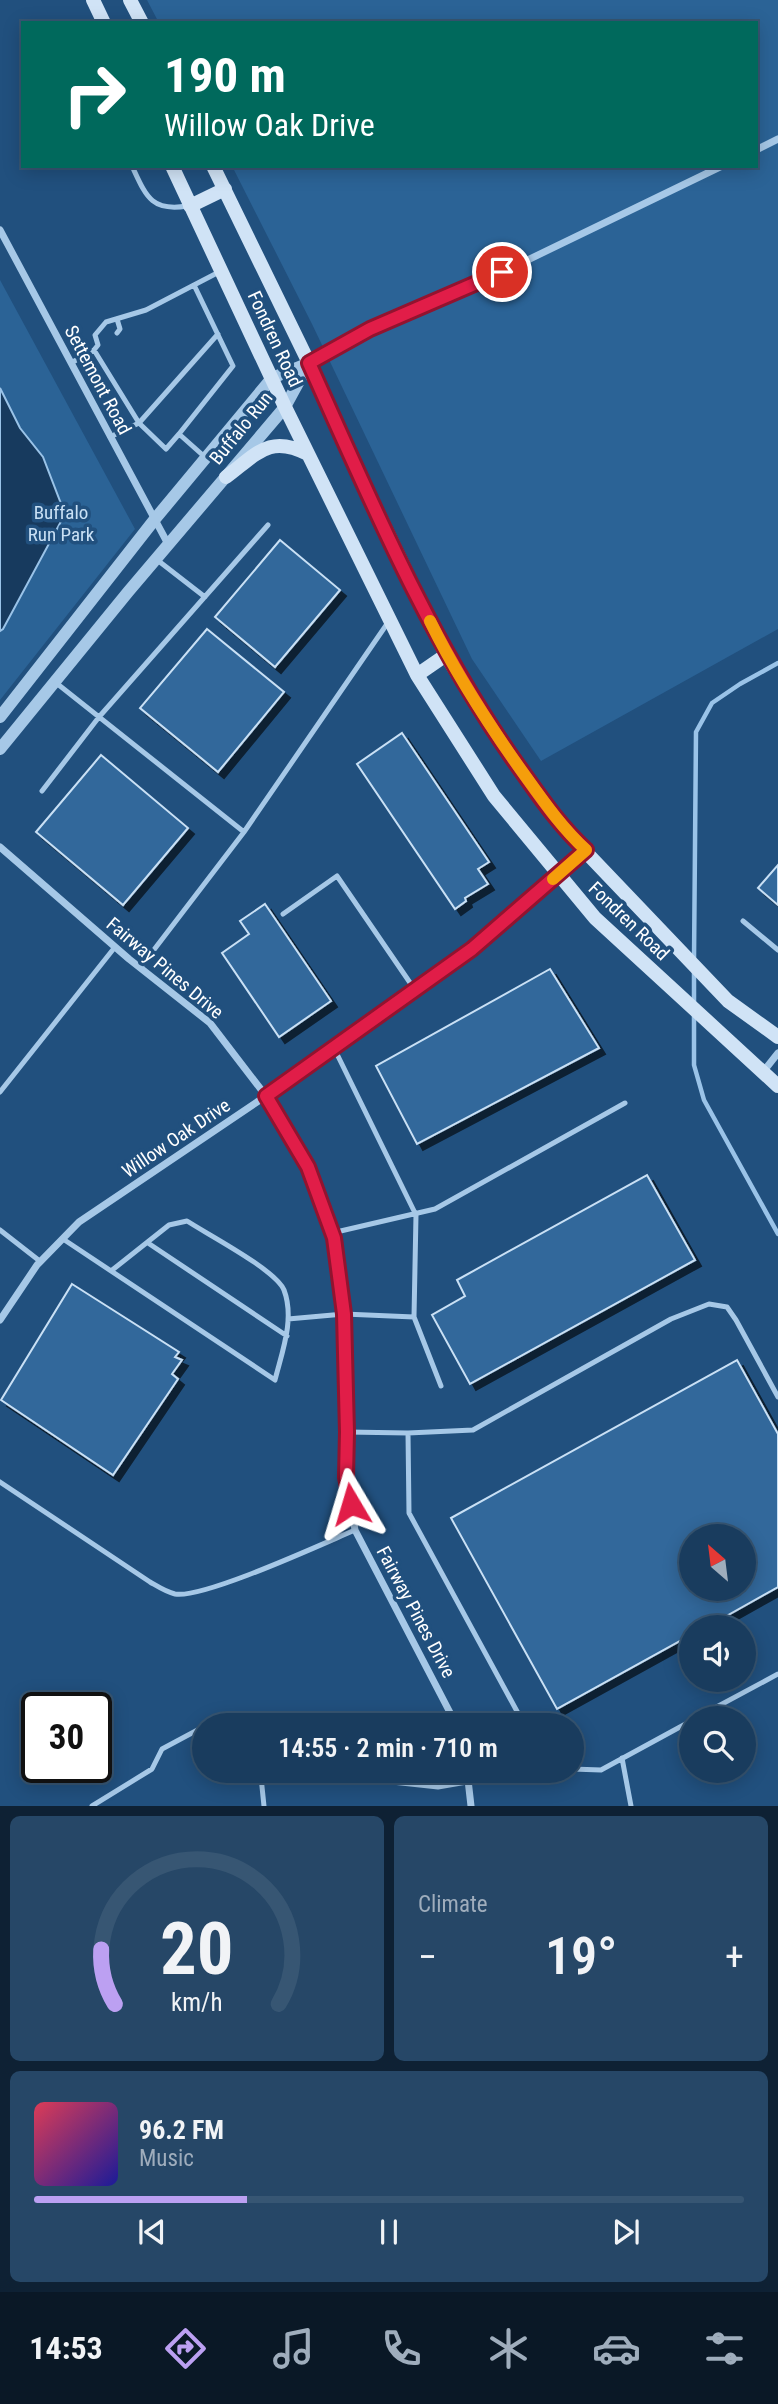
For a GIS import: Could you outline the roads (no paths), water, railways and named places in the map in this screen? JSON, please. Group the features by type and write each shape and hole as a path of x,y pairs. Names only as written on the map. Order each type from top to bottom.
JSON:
{"main road":[{"path":"93,0 103,21"},
{"path":"130,0 141,21"},
{"name":"Fondren Road","path":"173,168 285,407 416,675 494,796 595,918 778,1086"},
{"name":"Fondren Road","path":"214,168 446,655 485,720 561,826 728,1001 778,1037"},
{"path":"190,206 225,189"},
{"path":"226,477 270,446 284,444 308,454"},
{"path":"416,675 446,655"}],"street":[{"path":"758,149 778,139"},
{"path":"309,363 370,329 478,284 718,168"},
{"name":"Settemont Road","path":"0,230 168,544"},
{"name":"Buffalo Run","path":"0,717 155,519 272,378 309,363"},
{"name":"Buffalo Run","path":"0,750 168,544 285,407 309,363"},
{"name":"Fairway Pines Drive","path":"0,847 140,968 210,1023 266,1096 308,1167 332,1233 344,1314 346,1477 355,1530 450,1713"},
{"name":"Willow Oak Drive","path":"0,1320 41,1262 79,1222 266,1096 472,949 586,850"},
{"path":"763,1072 778,1054"},
{"path":"470,1783 471,1805"}],"lane":[{"path":"133,168 150,201 170,209 190,206"},
{"path":"194,285 233,366 218,379 208,397 166,449 139,423 96,347 95,335 106,322 146,310 221,270"},
{"path":"117,319 120,330 117,333"},
{"path":"110,437 139,423 218,334"},
{"path":"71,363 96,347 108,345"},
{"path":"195,360 201,365"},
{"path":"183,374 189,380"},
{"path":"171,388 177,394"},
{"path":"202,391 208,397"},
{"path":"157,404 164,410"},
{"path":"191,405 197,411"},
{"path":"178,421 184,426"},
{"path":"178,434 206,458"},
{"path":"42,791 99,717 268,525"},
{"path":"156,559 205,597"},
{"path":"140,968 244,832 390,621"},
{"path":"55,682 244,832"},
{"path":"283,914 337,876 415,990"},
{"path":"743,921 778,950"},
{"path":"0,1091 115,947"},
{"path":"334,1048 416,1215 414,1317 441,1386"},
{"path":"332,1233 435,1209 625,1103"},
{"path":"63,1239 111,1271 275,1380 287,1336 288,1319 284,1289 272,1275 187,1221 169,1225 111,1271"},
{"path":"0,1230 41,1262"},
{"path":"148,1242 287,1336"},
{"path":"347,1432 473,1430 671,1319 709,1304 727,1307 778,1397"},
{"path":"288,1319 344,1314 414,1317"},
{"path":"408,1433 409,1513 518,1713"},
{"path":"0,1482 150,1583 176,1594 193,1593 223,1584 355,1530"},
{"path":"718,1706 778,1674"},
{"path":"584,1769 601,1770 679,1727"},
{"path":"92,1805 152,1769 162,1749 192,1731"},
{"path":"622,1758 631,1805"},
{"path":"262,1783 264,1805"},
{"path":"398,1783 438,1787 470,1783"}],"waterway":[{"path":"694,960 696,732 712,703 778,663"},
{"path":"694,972 694,1002"},
{"path":"694,1014 694,1065 704,1100 778,1234"}],"park label":[{"name":"Buffalo Run Park","path":"61,523"}]}
